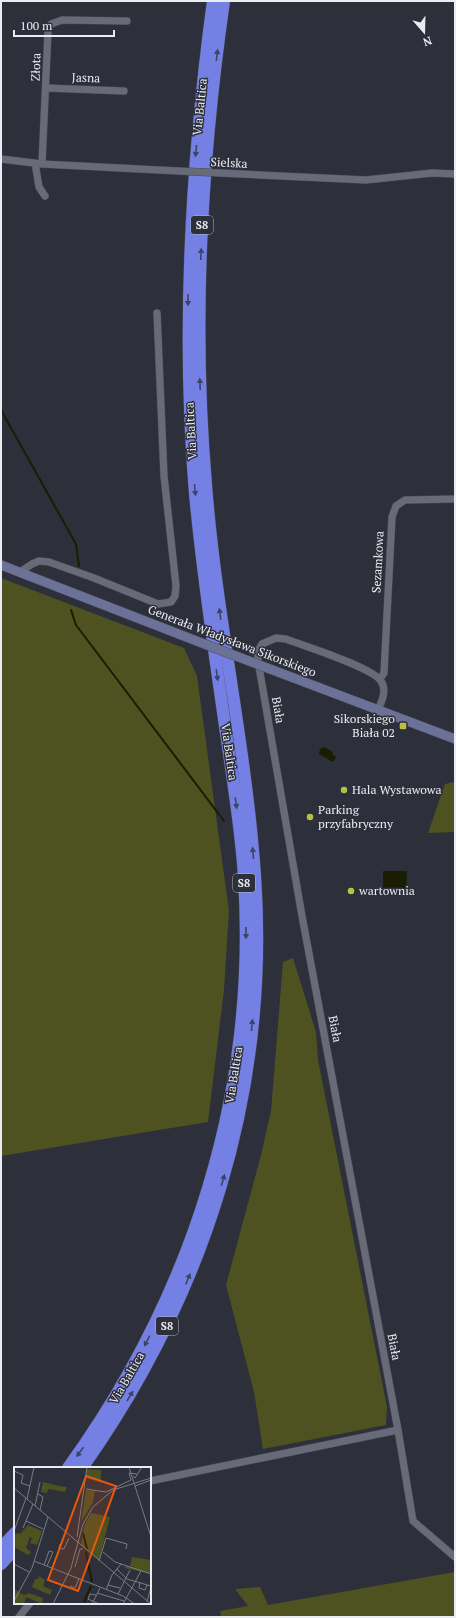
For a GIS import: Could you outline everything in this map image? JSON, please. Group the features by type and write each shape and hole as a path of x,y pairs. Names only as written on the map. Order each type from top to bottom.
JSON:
{"highway":[{"name":"Via Baltica","path":"69,1467 97,1428 132,1370 165,1306 185,1259 210,1183 222,1140 231,1095 241,1028 246,947 244,872 200,539 192,451 189,394 188,311 192,206 200,106 213,1"},
{"name":"Via Baltica","path":"83,1467 110,1429 148,1364 168,1326 194,1266 211,1217 231,1150 243,1092 252,1029 257,950 254,861 212,547 204,458 200,373 199,289 203,209 211,107 224,1"},
{"path":"1,1548 14,1534"},
{"path":"1,1564 14,1550"}],"street":[{"name":"Złota","path":"45,196 39,187 38,163 46,88 48,31 51,24 62,20 127,21"},
{"name":"Jasna","path":"46,88 124,91"},
{"name":"Sielska","path":"1,158 38,163 366,180 432,173 455,174"},
{"path":"20,572 39,561 49,562 94,578 158,604 171,602 175,596 176,586 164,476 157,313"},
{"name":"Sezamkowa","path":"380,679 384,673 392,517 396,506 405,500 455,499"},
{"name":"Generała Władysława Sikorskiego","path":"1,565 455,739"},
{"name":"Biała","path":"380,679 352,664 286,639 276,638 268,640 262,644 258,651 258,661 302,916 398,1430 413,1521 455,1557"},
{"path":"378,710 384,696 384,687 380,679"},
{"path":"151,1481 398,1430"},
{"path":"19,1617 29,1604"}],"green space":[{"path":"1,578 184,648 197,676 229,911 224,990 208,1122 1,1156"},
{"path":"455,782 455,832 428,833 445,784"},
{"path":"293,958 316,1032 318,1060 387,1407 386,1425 263,1449 254,1392 226,1285 261,1155 271,1111 283,962"},
{"path":"455,1572 455,1617 221,1617 220,1611 248,1606 235,1589 260,1587 268,1605"}],"shaded area":[{"path":"324,747 333,752 332,754 336,757 333,762 319,754 320,749"},
{"path":"383,871 407,871 406,893 383,893"}],"waterway":[{"path":"1,410 76,544 79,566"},
{"path":"71,610 76,625 224,821"}],"place":[{"name":"Sikorskiego Biała 02","path":"403,726"},
{"name":"Hala Wystawowa","path":"344,790"},
{"name":"Parking przyfabryczny","path":"310,817"},
{"name":"wartownia","path":"351,891"}]}
